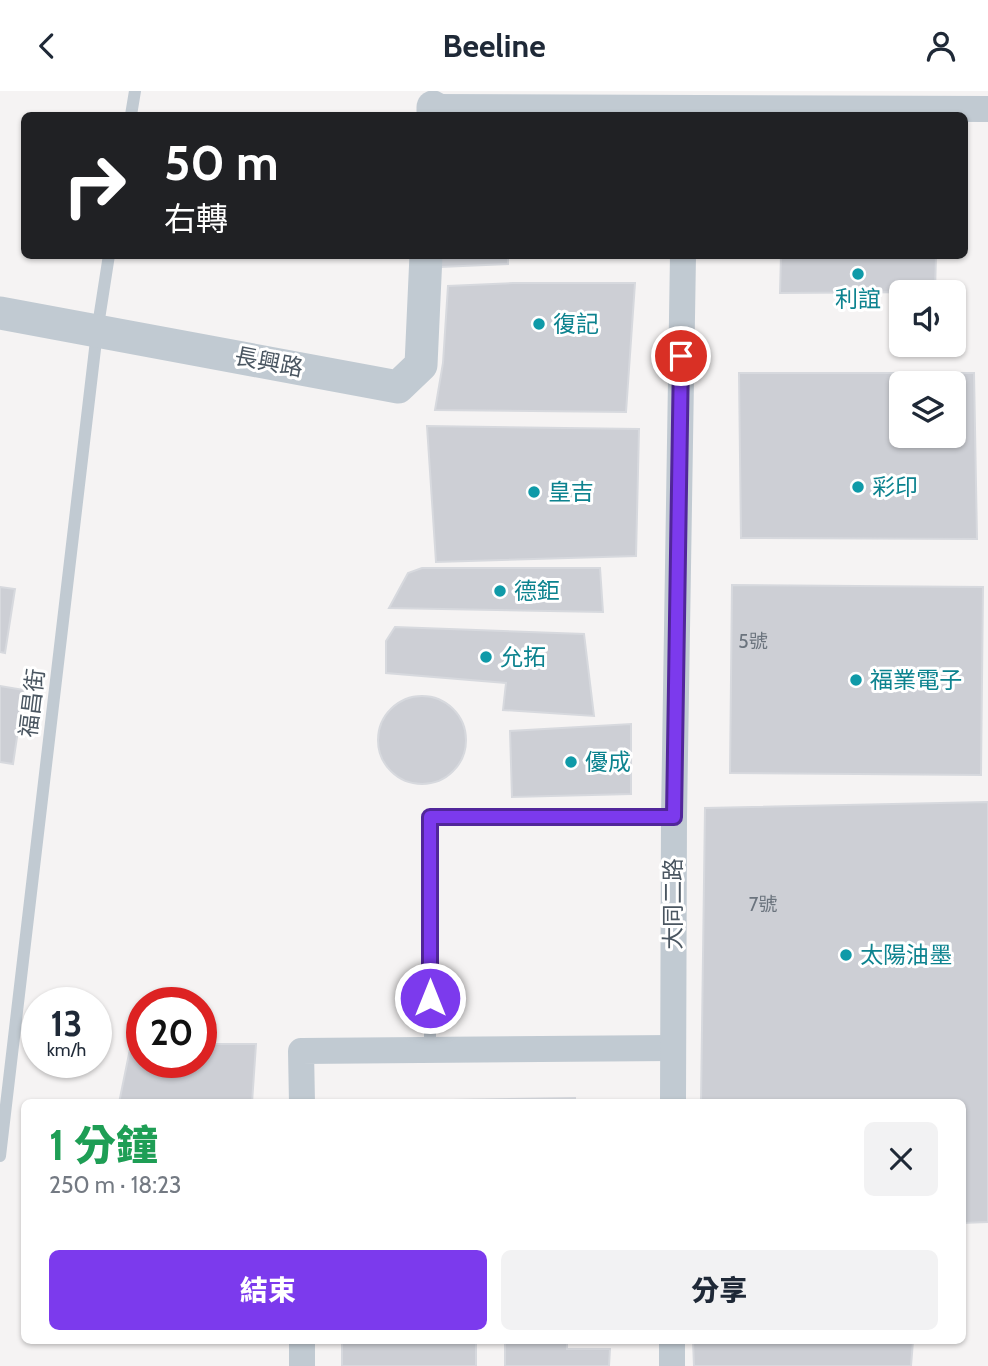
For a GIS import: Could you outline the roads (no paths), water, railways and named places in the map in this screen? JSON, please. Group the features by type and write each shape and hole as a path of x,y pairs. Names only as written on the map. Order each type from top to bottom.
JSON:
{"street":[{"path":"433,111 988,109"},
{"name":"長興路","path":"0,313 398,387 421,365 426,259"},
{"name":"大同二路","path":"673,1099 682,259"},
{"path":"302,1099 301,1051 673,1048"},
{"path":"302,1344 302,1366"},
{"path":"672,1344 672,1366"}],"lane":[{"path":"132,112 135,91"},
{"name":"福昌街","path":"0,1156 97,332 108,259"},
{"path":"430,1050 430,817 674,817"}],"place":[{"name":"利誼","path":"858,274"},
{"name":"復記","path":"539,324"},
{"name":"彩印","path":"858,487"},
{"name":"皇吉","path":"534,492"},
{"name":"德鉅","path":"500,591"},
{"name":"允拓","path":"486,657"},
{"name":"福業電子","path":"856,680"},
{"name":"優成","path":"571,762"},
{"name":"太陽油墨","path":"846,955"}]}
